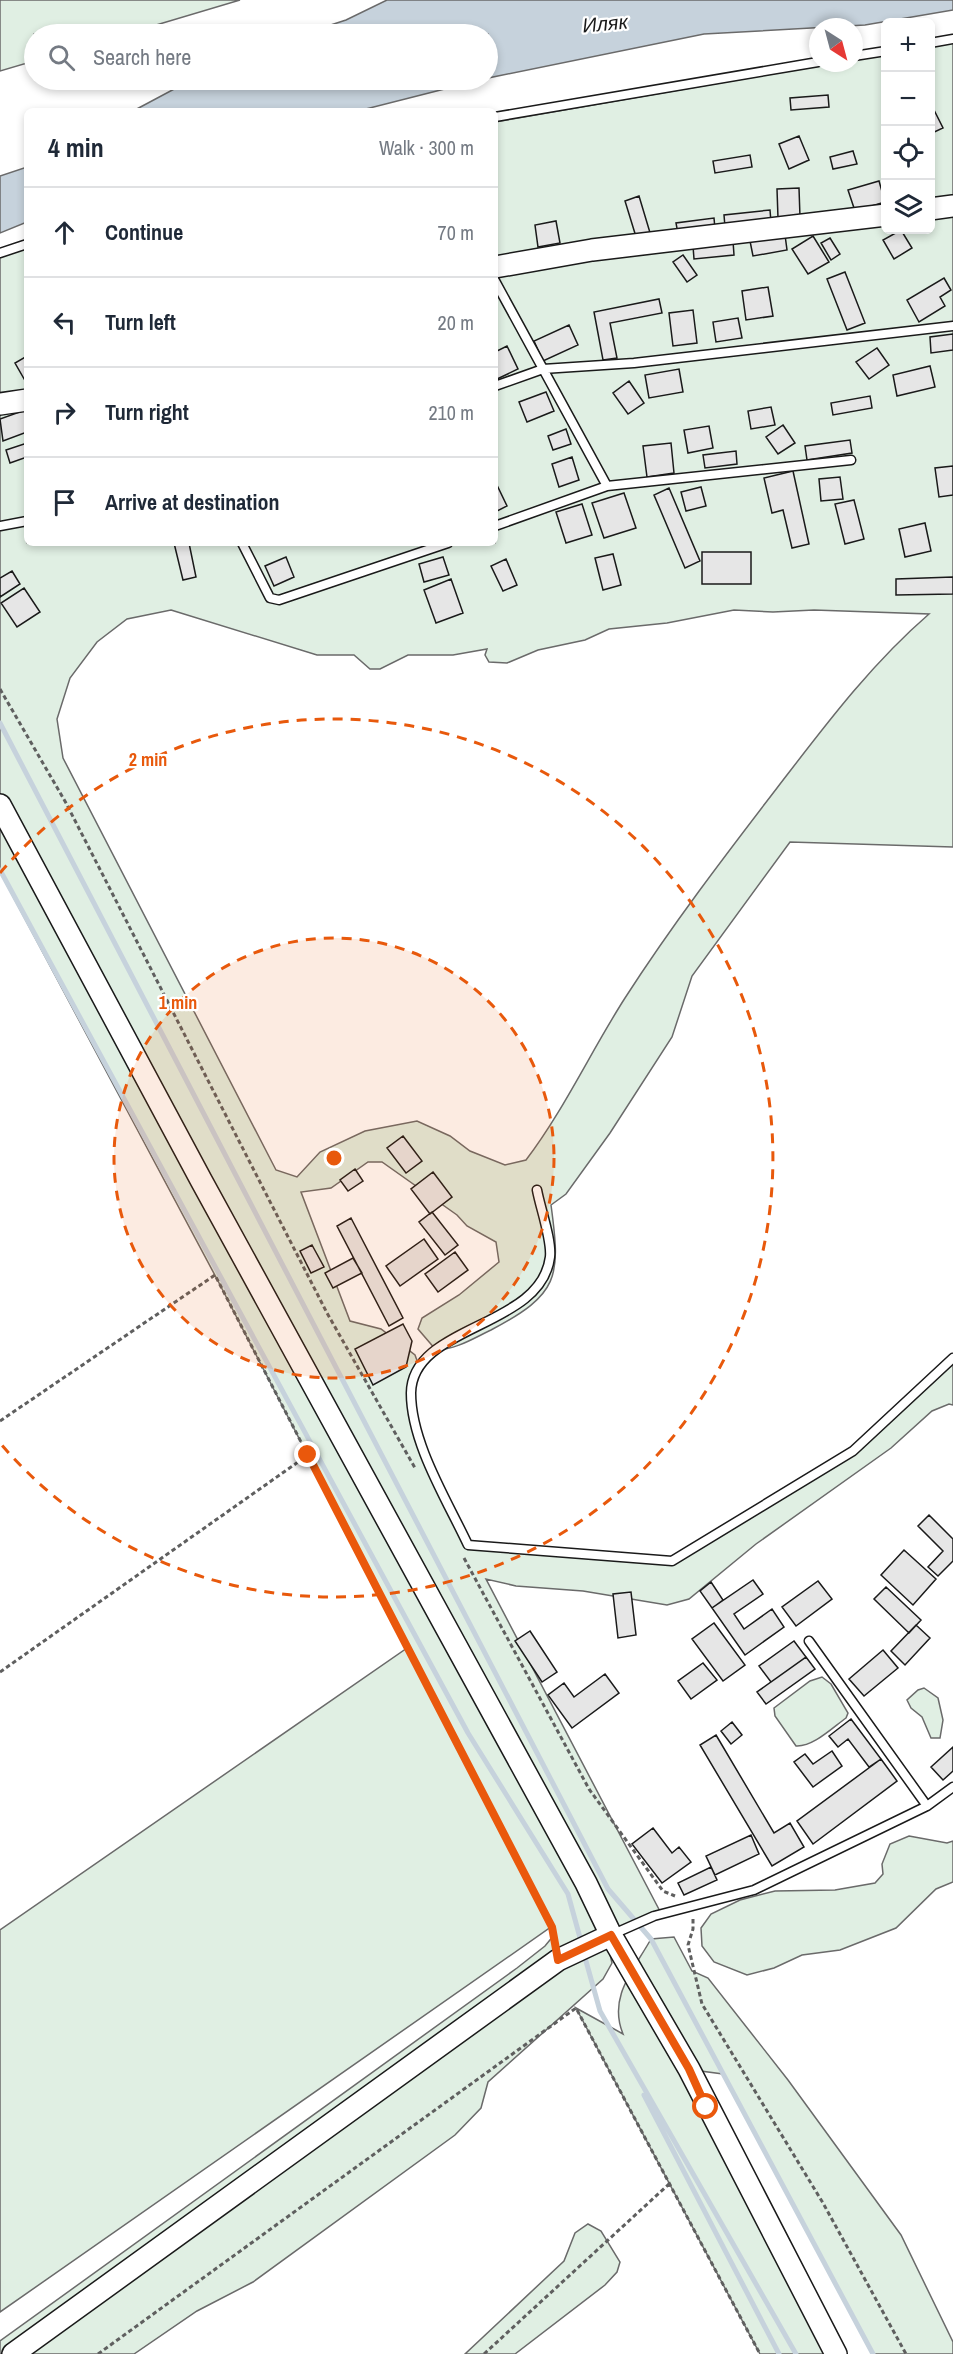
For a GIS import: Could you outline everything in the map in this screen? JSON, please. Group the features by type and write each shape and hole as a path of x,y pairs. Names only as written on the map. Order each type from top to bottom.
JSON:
{"street":[{"path":"935,208 953,206"},
{"path":"498,266 592,250 881,215"},
{"path":"0,404 24,400"},
{"path":"0,805 207,1191 586,1883 611,1935 689,2069 836,2354"},
{"path":"13,2354 564,1957 611,1935"}],"lane":[{"path":"935,42 953,39"},
{"path":"863,55 881,52"},
{"path":"498,116 809,64"},
{"path":"0,253 24,245"},
{"path":"498,286 607,486"},
{"path":"498,385 543,369 634,363 953,326"},
{"path":"498,525 607,486 851,460"},
{"path":"0,526 24,522"},
{"path":"244,546 270,598 279,600 439,546"},
{"path":"537,1190 550,1256 541,1283 516,1306 436,1350 419,1366 411,1391 416,1431 468,1545 672,1561 853,1451 953,1358"},
{"path":"809,1641 927,1806"},
{"path":"611,1935 654,1916 689,1909 754,1890 927,1806 953,1787"}],"path":[{"path":"0,689 77,824 327,1313 416,1471"},
{"path":"0,1421 215,1275 552,1927 564,1957"},
{"path":"0,1672 308,1455"},
{"path":"461,1553 589,1789 663,1891 675,1896 689,1909 693,1929 688,1945 702,2004 823,2203 906,2354"},
{"path":"98,2354 576,2008 760,2354"},
{"path":"484,2354 669,2184"}],"green space":[{"path":"0,0 240,0 160,24 24,24 24,64 0,71"},
{"path":"953,42 953,847 790,842 692,976 672,1037 610,1133 566,1194 551,1205 555,1250 554,1267 543,1294 530,1306 491,1330 458,1346 436,1350 418,1329 422,1318 459,1295 499,1262 496,1242 467,1226 457,1215 382,1162 368,1162 331,1188 301,1192 350,1321 381,1329 415,1355 419,1366 411,1391 416,1431 468,1545 672,1561 853,1451 953,1356 953,1405 949,1404 932,1411 891,1448 756,1544 689,1599 667,1605 583,1591 516,1586 486,1579 663,1917 606,1937 612,1963 603,1979 488,2082 481,2108 455,2135 253,2282 197,2311 134,2354 0,2354 0,2341 517,1968 545,1946 554,1935 551,1927 0,2312 0,1930 407,1648 218,1281 0,872 0,255 24,247 24,546 498,546 498,121 809,67 809,72 863,72 863,58 881,55 881,234 935,234 935,45","holes":["171,610 317,655 354,655 370,669 380,669 408,655 453,655 487,649 485,655 489,662 507,663 538,650 585,640 609,629 667,623 734,610 929,614 867,675 795,765 699,892 625,998 553,1121 526,1160 505,1165 470,1151 450,1136 417,1121 365,1131 320,1152 297,1177 276,1170 63,758 57,719 70,678 97,642 127,619"]},
{"path":"822,1677 831,1684 848,1713 846,1718 822,1736 809,1743 796,1746 775,1716 774,1708 810,1681"},
{"path":"924,1688 938,1698 943,1720 940,1738 931,1738 922,1717 911,1708 907,1700 918,1690"},
{"path":"909,1836 947,1843 953,1841 953,1882 936,1889 896,1928 840,1950 802,1955 774,1968 747,1975 714,1962 702,1946 701,1928 711,1914 740,1900 775,1891 835,1890 875,1883 883,1874 882,1864 890,1844"},
{"path":"674,1937 692,1971 708,1978 788,2080 901,2235 953,2342 953,2354 873,2354 723,2074 685,2069 826,2354 760,2354 576,2008 623,2034 619,2021 619,2008 630,1973 651,1939"},
{"path":"588,2224 601,2231 620,2262 617,2272 605,2285 515,2354 465,2354 564,2261 575,2233"}],"water":[{"name":"Иляк","path":"387,0 953,0 953,10 906,18 881,18 881,22 865,25 863,25 863,18 809,18 809,28 704,34 498,76 498,24 334,24"},
{"path":"172,90 441,90 370,108 139,108"},
{"path":"24,168 24,223 0,233 0,176"}],"building":[{"path":"828,95 829,107 791,110 790,98"},
{"path":"935,112 943,128 935,132"},
{"path":"799,136 809,160 789,169 779,144"},
{"path":"853,151 857,164 833,169 830,157"},
{"path":"750,155 752,167 715,173 713,161"},
{"path":"879,181 881,203 855,211 848,190"},
{"path":"799,188 800,217 778,218 777,189"},
{"path":"639,196 651,236 637,240 625,201"},
{"path":"770,210 771,222 725,227 724,215"},
{"path":"714,218 715,229 678,234 676,223"},
{"path":"556,221 560,243 538,247 535,225"},
{"path":"894,234 903,234 912,248 894,259 883,240"},
{"path":"785,235 787,250 753,256 750,241"},
{"path":"813,236 829,262 808,274 792,249"},
{"path":"830,238 840,254 831,260 821,243"},
{"path":"733,241 734,255 694,259 693,246"},
{"path":"683,255 697,275 687,282 673,262"},
{"path":"845,272 865,323 847,330 827,279"},
{"path":"944,278 951,290 940,297 945,306 919,322 907,300"},
{"path":"768,287 773,316 746,320 742,291"},
{"path":"659,299 662,313 610,323 617,358 603,360 594,312"},
{"path":"693,310 697,343 673,346 669,313"},
{"path":"738,318 742,338 716,342 713,322"},
{"path":"569,325 578,345 543,361 534,341"},
{"path":"953,334 953,350 931,353 930,337"},
{"path":"507,346 518,369 498,379 498,350"},
{"path":"877,348 889,365 869,379 856,362"},
{"path":"24,358 24,379 15,363"},
{"path":"930,366 935,387 897,396 893,375"},
{"path":"679,369 683,392 649,398 645,375"},
{"path":"629,381 644,403 628,414 613,393"},
{"path":"546,392 554,411 527,422 519,402"},
{"path":"870,396 872,408 833,415 831,403"},
{"path":"771,407 775,425 751,429 748,411"},
{"path":"24,410 24,433 3,441 0,419"},
{"path":"783,425 795,443 778,454 766,437"},
{"path":"709,426 713,448 688,453 684,430"},
{"path":"566,429 571,444 553,450 548,436"},
{"path":"850,440 852,453 807,460 805,446"},
{"path":"671,443 674,473 647,477 643,446"},
{"path":"24,444 24,458 10,463 6,450"},
{"path":"736,451 737,464 705,468 703,455"},
{"path":"572,457 579,480 559,487 552,464"},
{"path":"953,466 953,495 939,497 935,468"},
{"path":"793,471 809,544 792,548 783,510 772,513 764,478"},
{"path":"840,477 843,499 821,501 819,479"},
{"path":"498,487 507,506 498,510"},
{"path":"701,487 706,506 686,511 681,492"},
{"path":"669,488 700,561 685,568 654,495"},
{"path":"624,493 636,528 604,538 592,503"},
{"path":"854,500 864,539 845,544 835,504"},
{"path":"582,504 592,535 566,543 556,512"},
{"path":"925,523 931,551 905,557 899,529"},
{"path":"175,546 190,546 196,577 183,580"},
{"path":"702,552 751,552 751,584 702,584"},
{"path":"613,554 621,585 603,590 595,558"},
{"path":"286,557 294,577 274,586 265,566"},
{"path":"443,557 449,575 424,582 419,564"},
{"path":"506,559 517,585 503,591 491,566"},
{"path":"12,571 20,584 0,597 0,578"},
{"path":"953,577 953,594 896,595 896,579"},
{"path":"451,579 463,613 436,623 424,590"},
{"path":"24,588 40,612 17,627 1,603"},
{"path":"403,1136 422,1161 406,1173 387,1148"},
{"path":"355,1169 363,1181 348,1191 340,1180"},
{"path":"433,1172 452,1197 430,1214 411,1189"},
{"path":"432,1212 458,1245 445,1255 419,1222"},
{"path":"351,1218 403,1318 389,1326 337,1226"},
{"path":"424,1239 438,1259 400,1286 386,1266"},
{"path":"312,1245 324,1267 311,1273 300,1251"},
{"path":"455,1252 468,1270 438,1292 425,1274"},
{"path":"353,1258 362,1273 333,1288 325,1273"},
{"path":"403,1324 412,1341 406,1367 373,1385 355,1349"},
{"path":"929,1515 953,1539 953,1561 938,1576 928,1567 943,1551 918,1526"},
{"path":"904,1550 936,1579 913,1605 881,1575"},
{"path":"753,1580 763,1594 734,1614 744,1629 772,1609 784,1627 745,1655 712,1608"},
{"path":"818,1581 832,1599 796,1626 782,1607"},
{"path":"711,1582 723,1600 712,1608 700,1591"},
{"path":"886,1587 921,1620 909,1633 874,1599"},
{"path":"631,1592 636,1635 618,1638 613,1594"},
{"path":"714,1623 745,1665 723,1681 692,1639"},
{"path":"916,1625 930,1638 905,1665 891,1651"},
{"path":"530,1631 557,1672 542,1682 515,1641"},
{"path":"794,1641 806,1657 771,1682 759,1666"},
{"path":"883,1650 898,1668 864,1696 849,1679"},
{"path":"806,1657 815,1669 766,1704 757,1692"},
{"path":"703,1663 717,1680 691,1699 678,1681"},
{"path":"605,1674 619,1693 572,1728 548,1695 564,1683 574,1697"},
{"path":"851,1719 881,1759 869,1767 848,1739 838,1747 829,1736"},
{"path":"732,1722 742,1735 731,1744 721,1731"},
{"path":"716,1735 774,1833 790,1823 804,1847 772,1866 700,1745"},
{"path":"953,1747 953,1771 943,1780 931,1767"},
{"path":"832,1751 842,1766 813,1787 794,1762 805,1754 813,1764"},
{"path":"881,1759 897,1781 813,1844 797,1821"},
{"path":"653,1828 672,1853 679,1847 691,1862 662,1883 632,1844"},
{"path":"751,1835 759,1854 715,1875 706,1856"},
{"path":"711,1867 717,1880 684,1895 678,1883"}],"waterway":[{"path":"0,723 608,1889 651,1939 873,2354"},
{"path":"0,870 468,1733 568,1894 582,1945"},
{"path":"584,1954 600,2011 796,2354"},
{"path":"644,2095 779,2354"}],"route":[{"path":"308,1455 552,1927 558,1960 611,1935 689,2069 706,2107"}]}
